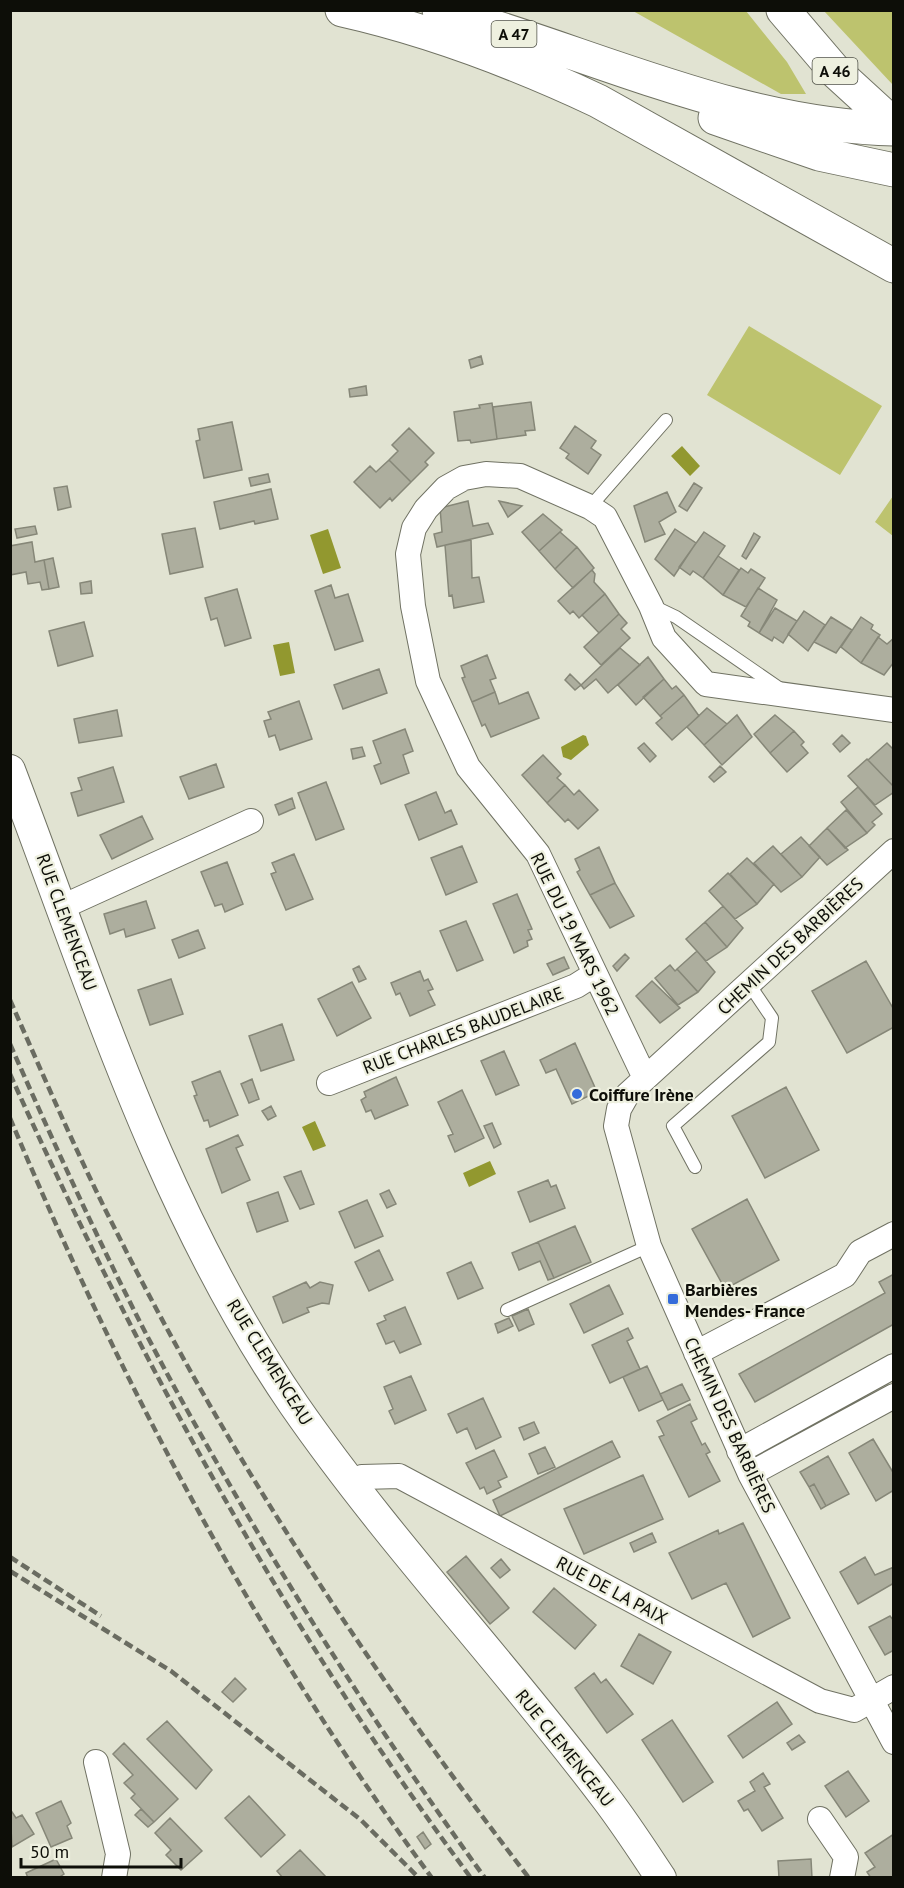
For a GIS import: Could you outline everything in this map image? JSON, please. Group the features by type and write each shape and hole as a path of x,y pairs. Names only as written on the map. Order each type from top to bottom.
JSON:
{"highway":[{"path":"342,10 438,35 559,82 598,101 894,266"},
{"name":"A 47","path":"440,10 587,60"},
{"name":"A 46","path":"783,10 836,72 894,124"},
{"path":"587,60 725,102 822,123 894,129"},
{"path":"587,60 696,111 775,140 860,164 894,170"}],"street":[{"name":"RUE DU 19 MARS 1962","path":"645,1078 538,854 468,767 428,681 413,606 408,554 414,528 426,509 446,488 464,478 486,474 520,476 590,507 605,517 651,606 664,638 706,684 894,710"},
{"name":"RUE CLEMENCEAU","path":"10,770 136,1106 224,1290 293,1403 351,1482 605,1797 661,1878"},
{"path":"62,907 251,821"},
{"name":"CHEMIN DES BARBIÈRES","path":"894,851 627,1095 619,1109 616,1126 649,1246 739,1451 894,1742"},
{"name":"RUE CHARLES BAUDELAIRE","path":"329,1083 576,986 595,974"},
{"path":"696,1353 845,1275 860,1252 894,1234"},
{"path":"739,1451 894,1366"},
{"path":"750,1474 894,1396"},
{"name":"RUE DE LA PAIX","path":"351,1482 362,1477 399,1476 820,1701 854,1710 894,1686"},
{"path":"96,1762 118,1854 114,1878"},
{"path":"820,1819 846,1857 842,1878"}],"lane":[{"path":"590,507 666,420"},
{"name":"RUE DU 19 MARS 1962","path":"651,606 676,617 790,696"},
{"path":"696,1167 673,1126 770,1042 772,1018 749,984"},
{"path":"507,1310 649,1246"}],"green space":[{"path":"633,11 746,11 787,62 806,94 781,94"},
{"path":"824,11 893,11 893,85"},
{"path":"749,326 882,406 840,475 707,395"},
{"path":"893,496 893,536 875,522"}],"shaded area":[{"path":"682,446 700,466 690,476 671,456"},
{"path":"328,529 341,568 323,574 310,535"},
{"path":"289,642 295,673 280,676 273,645"},
{"path":"583,735 586,736 589,745 571,760 563,757 561,747"},
{"path":"315,1121 326,1146 313,1151 302,1127"},
{"path":"490,1161 496,1174 469,1187 463,1173"}],"building":[{"path":"481,356 483,364 471,368 469,360"},
{"path":"366,386 367,395 350,397 349,389"},
{"path":"531,402 535,430 525,431 526,435 497,439 493,407"},
{"path":"492,403 497,439 471,443 470,440 458,441 454,412 480,408 479,405"},
{"path":"232,422 242,470 204,478 196,441 200,440 198,429"},
{"path":"575,426 596,441 591,448 601,455 588,474 566,458 569,454 560,448"},
{"path":"409,428 434,453 425,462 428,465 411,482 389,460 398,451 392,445"},
{"path":"389,460 411,482 392,501 390,498 380,508 354,482 370,466 376,472"},
{"path":"268,474 270,482 251,486 249,478"},
{"path":"694,483 702,488 687,511 679,506"},
{"path":"67,486 71,507 58,510 54,488"},
{"path":"271,489 278,519 255,524 254,521 220,529 214,502"},
{"path":"667,492 676,512 659,522 665,534 645,542 634,506"},
{"path":"468,501 473,526 488,523 493,534 437,547 434,534 442,532 440,508"},
{"path":"499,501 522,506 508,517"},
{"path":"543,514 562,530 539,551 522,532"},
{"path":"35,526 37,534 17,538 15,529"},
{"path":"195,528 203,567 170,574 162,534"},
{"path":"675,529 696,543 674,576 655,559"},
{"path":"560,532 577,547 555,569 539,551"},
{"path":"704,532 725,546 703,578 693,571 690,575 679,567"},
{"path":"754,533 760,537 746,559 742,556"},
{"path":"471,540 472,578 479,577 484,602 454,608 452,595 449,596 445,545"},
{"path":"32,542 35,562 44,560 49,589 42,590 40,582 28,584 26,572 10,575 10,546"},
{"path":"577,547 594,568 573,588 555,569"},
{"path":"718,556 739,570 723,595 703,578"},
{"path":"53,558 59,587 49,589 44,560"},
{"path":"741,568 748,573 751,569 765,578 746,607 723,595"},
{"path":"592,570 595,574 594,582 605,594 579,618 573,611 570,614 558,601"},
{"path":"91,581 92,593 81,594 80,583"},
{"path":"331,585 335,598 348,594 363,641 335,650 315,591"},
{"path":"758,588 777,600 759,633 748,626 750,622 741,616"},
{"path":"237,589 251,638 225,646 217,618 211,620 205,598"},
{"path":"605,594 619,614 599,633 582,615"},
{"path":"775,608 797,621 783,643 774,637 772,641 759,633"},
{"path":"804,611 825,625 808,651 788,634"},
{"path":"619,614 627,623 621,629 630,638 601,665 584,647"},
{"path":"831,617 852,630 836,653 814,642"},
{"path":"861,617 873,625 871,629 880,635 861,663 841,647"},
{"path":"84,622 93,656 58,666 49,631"},
{"path":"878,637 887,644 894,638 894,662 884,675 861,663"},
{"path":"620,648 640,665 608,693 596,679 584,689 581,685"},
{"path":"487,655 496,678 490,680 495,692 472,702 462,678 465,677 461,666"},
{"path":"648,657 664,679 636,705 618,685"},
{"path":"379,669 387,693 343,709 334,685"},
{"path":"570,674 581,685 575,690 565,680"},
{"path":"664,679 672,689 676,686 684,695 660,716 643,697"},
{"path":"495,692 499,704 528,692 539,718 491,737 485,724 482,726 472,702"},
{"path":"684,695 699,716 672,740 656,723 662,718 660,716"},
{"path":"299,701 312,739 280,750 275,735 269,737 264,721 271,719 268,712"},
{"path":"707,708 727,724 704,745 687,727"},
{"path":"117,710 122,736 79,743 74,719"},
{"path":"737,715 752,737 722,765 704,745"},
{"path":"775,715 794,731 770,753 754,734"},
{"path":"405,729 413,751 403,755 409,773 381,784 374,766 381,763 373,741"},
{"path":"794,731 804,742 801,745 808,753 787,772 770,753"},
{"path":"842,735 850,743 840,752 833,744"},
{"path":"644,743 656,756 650,762 638,748"},
{"path":"887,743 894,750 894,787 868,760"},
{"path":"362,747 365,756 353,759 351,749"},
{"path":"543,755 561,774 557,778 565,785 547,803 522,775"},
{"path":"867,759 894,787 894,792 875,805 848,776"},
{"path":"216,764 224,787 189,799 180,777"},
{"path":"720,766 726,772 714,782 709,777"},
{"path":"113,767 124,802 78,816 71,793 82,790 78,778"},
{"path":"326,782 344,829 316,840 298,793"},
{"path":"565,785 574,795 579,790 598,810 578,829 568,819 565,822 547,803"},
{"path":"858,787 882,814 872,822 875,825 867,833 841,802"},
{"path":"436,792 445,813 451,810 457,824 419,840 405,805"},
{"path":"292,798 295,808 279,815 275,805"},
{"path":"846,810 867,833 845,848 827,828"},
{"path":"142,816 153,839 112,859 100,835"},
{"path":"827,828 848,850 827,865 809,846"},
{"path":"801,837 820,857 802,877 781,854"},
{"path":"462,846 477,882 446,895 431,858"},
{"path":"773,846 802,877 781,892 754,863"},
{"path":"599,847 615,883 590,895 577,872 580,870 575,859"},
{"path":"294,854 313,899 286,910 271,874 276,872 272,863"},
{"path":"747,858 774,884 757,904 730,874"},
{"path":"227,862 243,904 225,912 222,904 215,906 201,872"},
{"path":"728,873 757,904 735,919 709,891"},
{"path":"615,883 634,916 610,928 590,895"},
{"path":"517,894 532,929 528,930 532,939 527,941 528,946 514,953 493,904"},
{"path":"146,901 155,928 126,937 124,929 110,934 104,914"},
{"path":"723,906 743,928 727,947 705,922"},
{"path":"466,921 483,960 457,971 440,931"},
{"path":"705,922 727,947 706,961 686,939"},
{"path":"198,930 205,948 179,958 172,940"},
{"path":"697,951 715,972 698,992 677,969"},
{"path":"625,954 629,958 617,971 613,966"},
{"path":"564,957 569,968 553,975 547,964"},
{"path":"866,961 894,1010 894,1027 847,1053 812,991"},
{"path":"670,965 675,971 677,969 698,992 678,1005 655,978"},
{"path":"359,966 366,979 359,982 353,969"},
{"path":"420,971 424,981 428,979 433,989 428,991 435,1005 410,1016 400,993 396,995 391,983"},
{"path":"171,979 183,1014 150,1025 138,990"},
{"path":"652,981 680,1008 660,1023 636,996"},
{"path":"352,982 371,1018 337,1036 318,999"},
{"path":"282,1024 294,1060 261,1071 249,1036"},
{"path":"575,1043 597,1092 572,1104 556,1069 546,1073 540,1060"},
{"path":"504,1051 519,1085 496,1095 481,1061"},
{"path":"220,1071 238,1115 210,1127 208,1120 204,1121 194,1096 197,1095 192,1082"},
{"path":"396,1077 408,1105 375,1119 371,1110 366,1112 361,1100 366,1097 364,1092"},
{"path":"252,1079 259,1099 249,1103 241,1084"},
{"path":"786,1087 819,1150 765,1178 732,1116"},
{"path":"462,1090 484,1138 455,1152 448,1136 453,1134 438,1102"},
{"path":"271,1106 276,1116 268,1120 262,1111"},
{"path":"492,1123 501,1144 494,1148 484,1126"},
{"path":"238,1135 243,1145 236,1148 250,1180 222,1193 206,1149"},
{"path":"301,1171 314,1204 300,1209 284,1177"},
{"path":"548,1180 551,1187 556,1185 565,1208 530,1222 518,1192"},
{"path":"389,1190 396,1204 387,1208 380,1194"},
{"path":"278,1192 288,1221 257,1232 247,1203"},
{"path":"747,1199 779,1260 725,1289 692,1229"},
{"path":"367,1200 383,1236 355,1248 339,1212"},
{"path":"575,1226 591,1262 554,1278 538,1242"},
{"path":"538,1242 554,1278 548,1280 540,1261 519,1270 512,1253"},
{"path":"379,1250 393,1280 369,1291 355,1262"},
{"path":"471,1262 483,1288 458,1299 447,1273"},
{"path":"894,1274 894,1324 755,1402 739,1374 885,1293 879,1282"},
{"path":"306,1282 310,1288 320,1282 333,1285 329,1304 322,1303 307,1308 309,1312 283,1323 273,1297"},
{"path":"609,1285 623,1314 584,1333 570,1304"},
{"path":"405,1307 421,1344 400,1353 394,1341 386,1344 377,1324 386,1320 384,1316"},
{"path":"528,1309 534,1324 519,1331 512,1316"},
{"path":"509,1318 513,1326 498,1333 495,1324"},
{"path":"628,1328 633,1338 627,1341 640,1369 610,1383 592,1345"},
{"path":"647,1366 663,1400 639,1411 623,1377"},
{"path":"411,1376 426,1410 395,1424 389,1411 393,1409 384,1387"},
{"path":"682,1384 690,1400 668,1410 660,1394"},
{"path":"483,1398 501,1437 476,1449 467,1428 457,1433 448,1414"},
{"path":"690,1404 697,1419 691,1422 702,1445 705,1443 710,1452 706,1454 720,1481 689,1497 659,1437 664,1435 657,1421"},
{"path":"534,1422 539,1433 524,1440 519,1428"},
{"path":"873,1439 894,1474 894,1490 876,1501 849,1453"},
{"path":"612,1441 620,1457 500,1516 493,1500"},
{"path":"545,1447 555,1467 538,1474 529,1454"},
{"path":"494,1450 507,1477 498,1481 501,1487 487,1494 484,1487 480,1489 466,1463"},
{"path":"828,1456 849,1494 826,1506 814,1484 809,1487 800,1472"},
{"path":"643,1475 663,1519 584,1554 564,1509"},
{"path":"814,1484 826,1506 821,1509 809,1487"},
{"path":"743,1523 790,1618 753,1637 726,1583 692,1599 669,1553 718,1530 719,1534"},
{"path":"652,1533 656,1542 634,1552 630,1543"},
{"path":"466,1556 509,1608 490,1624 447,1572"},
{"path":"865,1557 875,1575 894,1567 894,1583 858,1604 840,1572"},
{"path":"501,1559 510,1570 500,1578 491,1568"},
{"path":"554,1588 596,1625 575,1649 533,1612"},
{"path":"890,1616 894,1621 894,1650 885,1655 869,1627"},
{"path":"639,1634 671,1652 653,1684 621,1666"},
{"path":"594,1673 601,1683 606,1679 633,1714 607,1733 575,1688"},
{"path":"235,1678 246,1689 233,1702 222,1692"},
{"path":"777,1702 792,1724 743,1758 728,1736"},
{"path":"672,1720 713,1782 683,1802 642,1740"},
{"path":"167,1721 212,1770 196,1789 147,1739"},
{"path":"799,1735 805,1742 792,1750 787,1743"},
{"path":"124,1743 178,1799 154,1822 131,1798 135,1794 124,1783 133,1775 113,1754"},
{"path":"848,1771 869,1801 846,1817 825,1786"},
{"path":"763,1773 770,1784 764,1787 783,1818 762,1831 748,1809 744,1811 738,1801 755,1791 750,1782"},
{"path":"249,1796 285,1835 261,1857 225,1818"},
{"path":"61,1801 71,1823 67,1826 72,1838 51,1847 36,1813"},
{"path":"10,1809 16,1818 22,1815 34,1834 12,1847"},
{"path":"141,1809 154,1822 148,1827 135,1815"},
{"path":"170,1818 202,1851 181,1870 166,1855 171,1850 155,1833"},
{"path":"423,1832 431,1844 425,1849 417,1837"},
{"path":"894,1834 894,1878 871,1878 867,1872 875,1867 865,1853"},
{"path":"300,1850 327,1878 283,1878 277,1871"},
{"path":"56,1859 64,1874 58,1878 28,1878 26,1873"},
{"path":"811,1859 812,1878 779,1878 778,1861"}],"railway":[{"path":"10,1000 101,1201 159,1315 255,1482 359,1644 414,1723 529,1878"},
{"path":"10,1044 116,1275 221,1470 329,1648 405,1764 485,1878"},
{"path":"10,1074 110,1284 219,1488 277,1589 339,1687 403,1784 471,1878"},
{"path":"10,1118 99,1317 198,1511 309,1698 369,1789 432,1878"},
{"path":"10,1557 101,1616"},
{"path":"10,1571 171,1671 361,1820 419,1878"}],"place":[{"name":"Coiffure Irène","path":"577,1094"},
{"name":"Barbières Mendes- France","path":"673,1299"}]}
